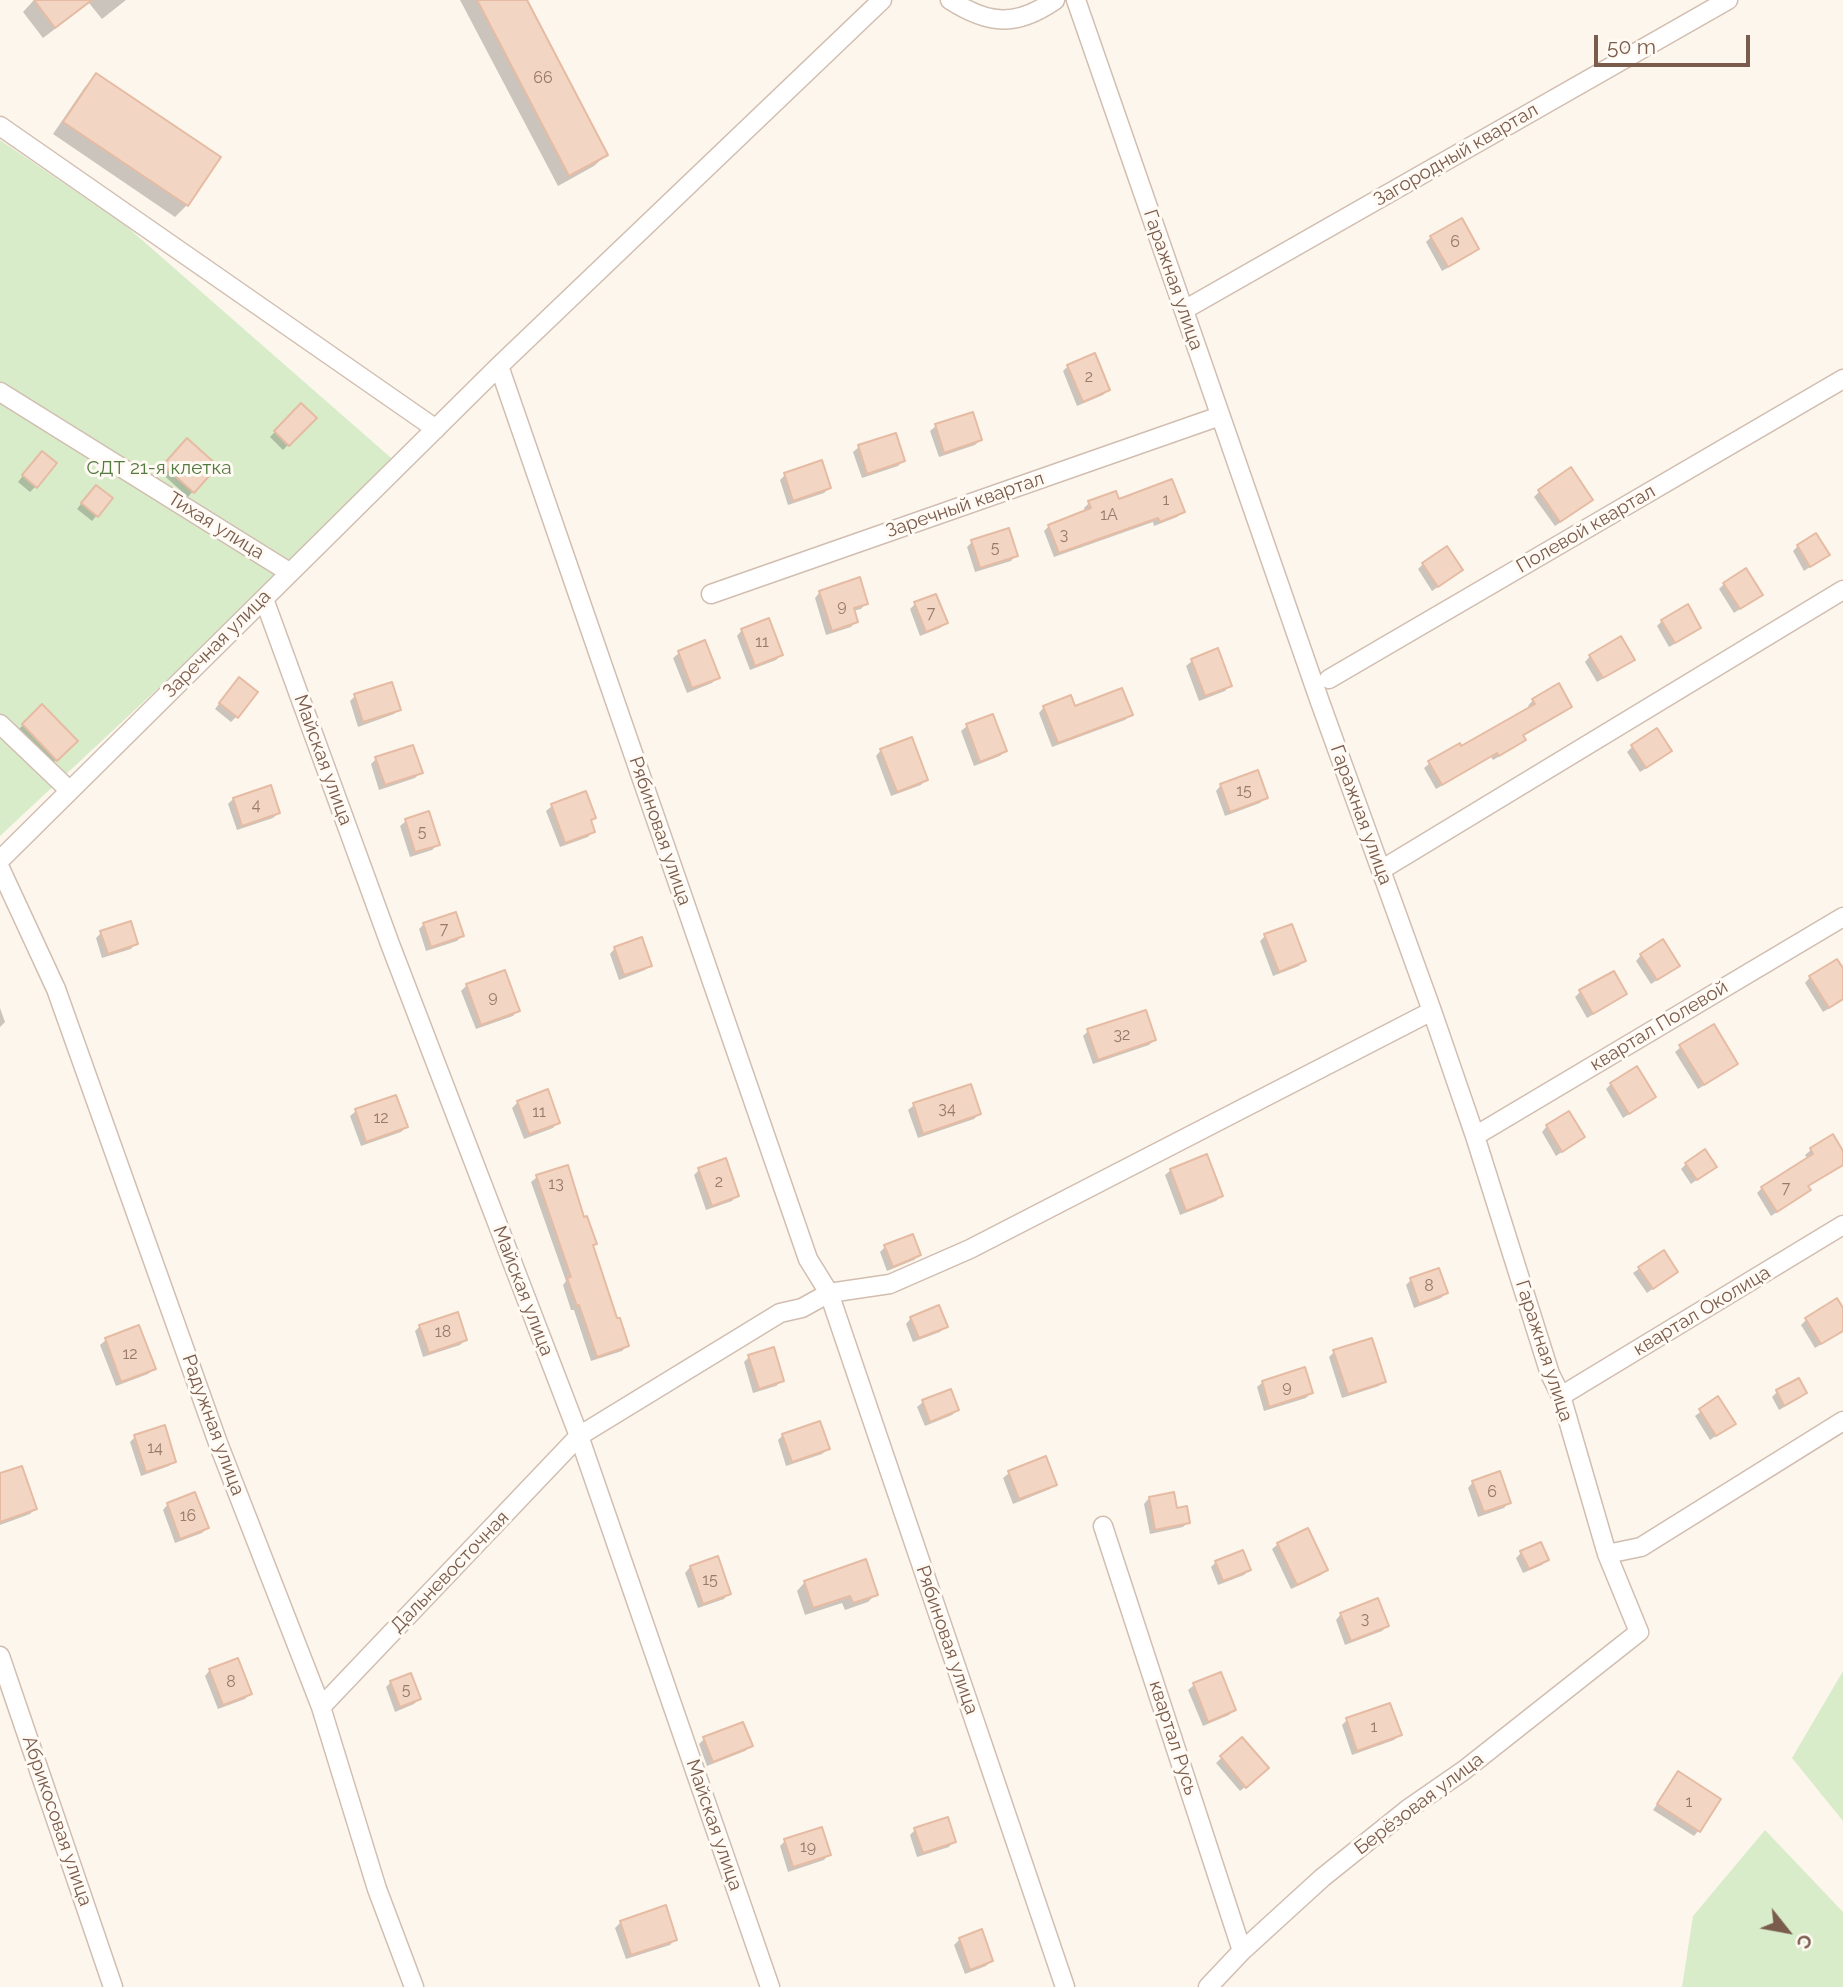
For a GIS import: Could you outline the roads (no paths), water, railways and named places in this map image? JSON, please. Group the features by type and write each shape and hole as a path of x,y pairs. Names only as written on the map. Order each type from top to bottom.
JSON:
{"street":[{"name":"Заречная улица","path":"0,860 499,366 882,0"},
{"path":"950,0 971,14 1005,21 1037,12 1055,0"},
{"name":"Гаражная улица","path":"1076,0 1320,702 1432,1011 1475,1136 1550,1374 1561,1396 1607,1554 1639,1632"},
{"name":"Загородный квартал","path":"1184,310 1728,0"},
{"path":"0,126 436,429"},
{"name":"Рябиновая улица","path":"499,366 808,1259 829,1293 1065,1987"},
{"name":"Полевой квартал","path":"1329,679 1843,379"},
{"name":"Тихая улица","path":"0,392 289,572"},
{"name":"Заречный квартал","path":"710,594 1220,416"},
{"path":"1381,870 1843,590"},
{"name":"Майская улица","path":"264,598 390,944 579,1436 770,1987"},
{"path":"0,724 69,790"},
{"name":"Радужная улица","path":"0,868 56,989 218,1443 321,1707 377,1889 414,1987"},
{"name":"квартал Полевой","path":"1475,1136 1843,917"},
{"path":"579,1436 780,1313 802,1308 829,1293 890,1284 970,1249 1432,1011"},
{"name":"квартал Околица","path":"1561,1396 1843,1225"},
{"path":"1607,1554 1641,1548 1843,1420"},
{"name":"Дальневосточная","path":"321,1707 579,1436"},
{"name":"квартал Русь","path":"1103,1525 1242,1951"},
{"name":"Берёзовая улица","path":"1208,1987 1242,1951 1322,1878 1639,1632"},
{"name":"Абрикосовая улица","path":"0,1656 113,1987"}],"park label":[{"name":"СДТ 21-я клетка","path":"159,468"}]}
